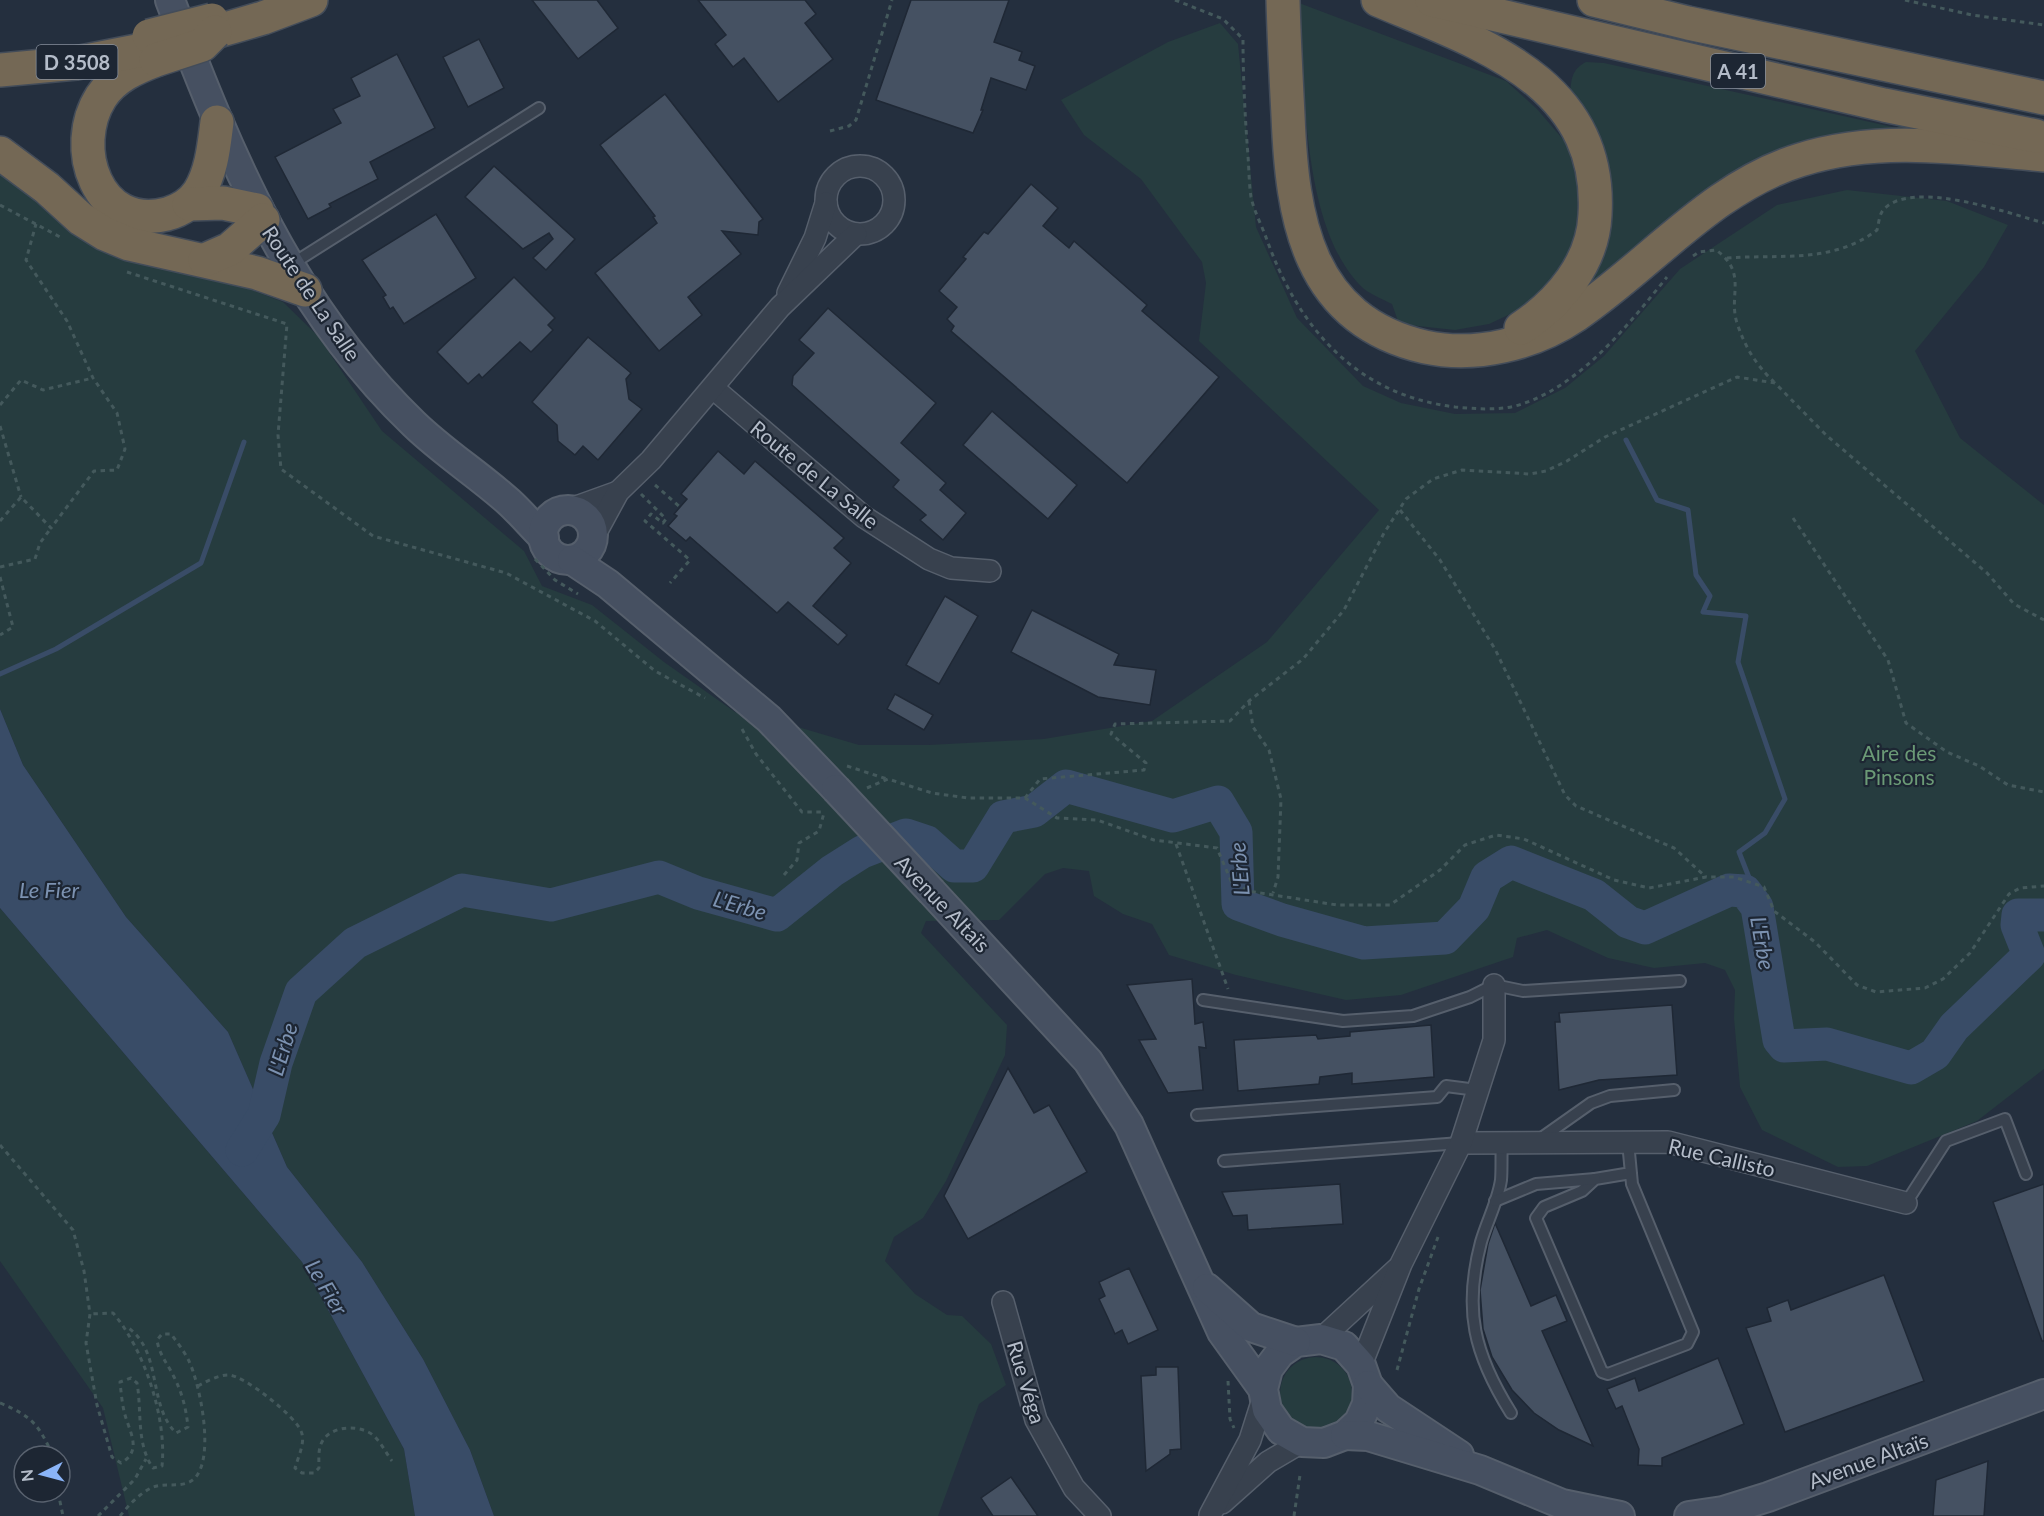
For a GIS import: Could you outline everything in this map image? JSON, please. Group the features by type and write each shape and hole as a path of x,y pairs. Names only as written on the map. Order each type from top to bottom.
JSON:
{"highway":[{"name":"D 3508","path":"0,70 76,63 153,48 214,26 274,0"},
{"name":"D 3508","path":"214,26 311,0"},
{"path":"1378,0 1473,41 1524,70 1546,88 1568,112 1591,159 1596,187 1595,222 1589,245 1577,272 1552,304 1529,323 1496,341 1469,349"},
{"name":"A 41","path":"1432,0 1884,105 2044,138"},
{"name":"A 41","path":"1594,0 2044,98"},
{"path":"1688,0 1809,48"},
{"path":"1283,12 1293,182 1302,230 1317,268 1350,311 1385,334 1430,348 1469,349 1521,342 1566,321 1734,193 1762,176 1798,160 1838,150 1879,145 1929,144 2044,154"},
{"path":"153,48 101,97 88,135 88,161 96,184 108,200 125,210 145,216 160,216 189,204 223,203 260,215 230,249 205,260"},
{"name":"D 3508","path":"0,56 69,50 153,48"},
{"path":"189,204 206,181 217,122"},
{"path":"0,153 47,188 81,219 105,234 129,244 257,273 297,278"}],"street":[{"name":"Route de La Salle","path":"170,0 217,122 260,215 297,278 369,376 414,424 509,502 556,520"},
{"path":"780,307 815,238 830,183 845,169 857,165 869,166 886,177 895,196 891,215 876,230 856,234 835,223 826,203"},
{"path":"629,482 556,520 553,555 585,547 629,482 713,388 780,307 856,234"},
{"name":"Route de La Salle","path":"713,388 864,518 929,559 951,568 990,572"},
{"name":"Avenue Altaïs","path":"556,520 579,512 587,518 592,527 585,547 608,584 844,782 932,892 1088,1060 1129,1125 1222,1332 1264,1393"},
{"path":"1264,1393 1267,1410 1281,1430 1302,1442 1324,1443 1345,1435 1359,1422 1367,1404 1365,1375 1401,1264 1461,1143 1494,1040 1494,986"},
{"name":"Rue Callisto","path":"1461,1143 1668,1142 1906,1203"},
{"path":"1209,1515 1247,1444 1264,1393 1268,1369 1280,1353 1309,1340 1401,1264"},
{"name":"Avenue Altaïs","path":"1201,1282 1251,1327 1309,1340"},
{"name":"Rue Véga","path":"1004,1302 1036,1420 1074,1488 1100,1516"},
{"path":"1309,1340 1344,1346 1388,1408 1480,1470"},
{"name":"Avenue Altaïs","path":"1689,1516 1723,1511 1768,1497 2044,1394"},
{"path":"1345,1435 1368,1436 1480,1470 1562,1504 1620,1516"},
{"path":"1209,1515 1268,1462 1302,1442"}],"lane":[{"path":"297,278 539,108"},
{"path":"1203,1000 1343,1022 1413,1016 1470,998 1494,986 1523,991 1680,981"},
{"path":"1197,1115 1437,1097 1446,1086 1477,1090"},
{"path":"1535,1143 1591,1103 1610,1096 1674,1090"},
{"path":"1906,1203 1946,1141 2005,1119 2025,1174"},
{"path":"1595,1179 1582,1191 1544,1207 1536,1218 1602,1372 1608,1374 1687,1344 1693,1332 1632,1184 1628,1142"},
{"path":"1224,1161 1461,1143"},
{"path":"1502,1143 1501,1181 1481,1241 1472,1289 1475,1332 1486,1369 1512,1413"},
{"path":"1495,1202 1536,1184 1595,1179 1631,1173"}],"path":[{"path":"830,130 849,126 856,120 892,0"},
{"path":"1175,0 1223,19 1243,39 1243,99 1251,197 1276,266 1307,320 1338,354 1371,381 1400,395 1433,404 1499,409 1522,405 1554,389 1606,349 1675,270"},
{"path":"1905,0 1972,15 2044,25"},
{"path":"1727,258 1816,256 1836,252 1877,230 1885,208 1907,198 1934,197 2044,223"},
{"path":"0,205 66,240"},
{"path":"0,567 35,558 40,543 94,471 117,471 125,449 117,412 93,378 68,321 26,260 36,224"},
{"path":"1691,257 1699,252 1716,250 1727,258 1733,271 1736,321 1755,363 1826,435 1988,573 2014,604 2044,620"},
{"path":"117,267 286,324 278,435 281,469 327,503 373,536 506,573 595,621 654,671 714,703"},
{"path":"1024,798 1040,779 1144,770 1146,763 1111,734 1115,724 1230,721 1249,701 1303,659 1344,610 1384,533 1406,499 1433,479 1462,470 1530,474 1546,471 1567,461 1605,437 1737,377 1775,383"},
{"path":"0,405 21,380 43,390 93,378"},
{"path":"0,426 21,497 51,528"},
{"path":"629,482 680,507"},
{"path":"629,482 666,519 663,523 651,514 645,521 690,560 670,583"},
{"path":"0,520 21,497"},
{"path":"1399,509 1440,560 1495,649 1565,795 1576,806 1674,848 1706,877"},
{"path":"1793,518 1888,660 1906,723 1947,752 1979,766 2008,785 2044,792"},
{"path":"0,577 12,627 0,635"},
{"path":"1249,701 1253,727 1269,750 1281,799 1278,878 1273,893"},
{"path":"741,726 756,754 802,812 824,813 819,831 799,843 797,860 784,875"},
{"path":"844,782 888,779 932,793 968,798 1024,798 1037,803 1057,818 1097,820 1154,840 1217,848 1231,881 1248,891 1273,893 1337,905 1390,905 1440,870 1465,845 1496,835 1524,839 1614,880 1649,888 1706,877 1734,877 1764,887 1774,910 1815,942 1857,984 1876,992 1925,988 1943,979 1970,953 2009,894 2020,888 2044,886"},
{"path":"844,782 888,779"},
{"path":"1176,844 1233,1004"},
{"path":"0,1144 73,1230 84,1270 90,1314 86,1343 97,1405 111,1457 121,1463 132,1452 133,1434 125,1414 120,1382 131,1378 137,1383 142,1445 146,1459 153,1468 162,1466 158,1416 144,1366 125,1326"},
{"path":"1397,1371 1419,1289 1440,1233"},
{"path":"90,1314 113,1313 125,1326 139,1335 155,1378 162,1416 176,1433 188,1427 187,1416 185,1403 173,1374 159,1352 157,1340 162,1334 171,1334 188,1359 198,1386 204,1459 195,1477 186,1483 152,1488 120,1516"},
{"path":"1226,1373 1230,1391 1230,1419 1236,1435 1247,1444"},
{"path":"198,1386 217,1377 239,1378 280,1406 302,1432 303,1443 295,1467 302,1473 314,1473 319,1468 321,1444 325,1438 344,1429 357,1428 374,1436 392,1461"},
{"path":"0,1403 25,1413 41,1430 47,1444"},
{"path":"98,1516 135,1479 146,1459"},
{"path":"1294,1516 1300,1475"}],"green space":[{"path":"1299,3 1506,81 1537,109 1567,144 1579,190 1575,240 1562,267 1547,288 1521,309 1489,324 1455,330 1399,324 1392,304 1364,289 1343,263 1328,231 1317,194 1310,155"},
{"name":"Aire des Pinsons","path":"1220,23 1238,44 1256,227 1297,318 1363,386 1401,403 1455,414 1515,413 1565,388 1604,356 1680,269 1777,205 1847,190 1947,201 2008,225 1984,267 1915,351 1960,438 2044,505 2044,1069 1977,1121 1867,1166 1838,1167 1762,1130 1740,1087 1734,1018 1735,990 1725,970 1705,963 1654,968 1608,958 1547,930 1517,938 1513,957 1401,995 1346,1000 1236,975 1169,955 1152,924 1123,914 1094,896 1089,871 1063,868 1045,874 999,920 926,921 921,933 1007,1025 1005,1055 946,1181 923,1218 894,1237 885,1261 915,1294 947,1315 962,1316 991,1344 1006,1385 979,1404 938,1516 494,1516 470,1450 423,1359 362,1262 287,1167 228,1032 126,917 23,765 0,709 0,168 213,275 283,302 318,336 382,431 524,551 542,586 592,605 664,662 735,712 781,722 859,745 929,745 1044,739 1152,721 1267,642 1379,510 1199,341 1206,283 1202,262 1141,179 1084,135 1061,100 1168,42"},
{"path":"1586,62 1604,63 1897,128 1900,123 1967,137 1849,141 1564,313 1600,244 1570,99 1574,73"},
{"path":"0,908 302,1262 404,1449 415,1516 129,1516 103,1408 0,1261"},
{"path":"1316,1357 1336,1363 1346,1373 1352,1393 1346,1413 1336,1423 1316,1429 1296,1423 1286,1413 1280,1393 1286,1373 1296,1363"}],"water":[{"name":"Le Fier","path":"0,709 23,765 126,917 228,1032 287,1167 362,1262 423,1359 470,1450 494,1516 415,1516 404,1449 302,1262 0,908"}],"building":[{"path":"532,0 597,0 618,28 578,59"},
{"path":"698,0 805,0 816,14 805,23 833,59 778,102 744,58 733,67 715,44 726,35"},
{"path":"911,0 1009,0 994,42 1022,52 1019,60 1035,66 1026,90 991,78 981,110 983,110 973,133 876,100"},
{"path":"479,39 504,88 468,107 443,57"},
{"path":"397,54 435,128 370,162 378,179 329,204 331,207 308,219 275,157 341,123 333,109 360,96 351,78"},
{"path":"665,94 763,219 759,222 758,235 722,231 741,254 688,297 702,315 659,351 595,273 657,223 653,217 655,216 600,145"},
{"path":"494,166 575,239 546,270 533,258 553,239 549,233 523,249 465,197"},
{"path":"1031,184 1058,208 1043,226 1069,248 1074,241 1147,305 1142,311 1219,377 1127,483 951,331 954,326 947,319 957,307 939,291 966,259 963,257 984,232 988,234"},
{"path":"436,214 476,278 404,324 393,307 390,309 383,297 386,295 362,260"},
{"path":"514,277 555,318 548,325 553,330 531,352 520,342 482,378 479,374 468,384 437,352"},
{"path":"828,308 936,403 901,443 946,483 940,490 966,513 943,540 920,520 926,515 893,487 899,480 792,385 793,376 814,353 799,340"},
{"path":"588,337 631,373 626,379 629,399 642,409 598,460 583,446 575,455 558,441 557,425 532,402"},
{"path":"992,411 1077,485 1048,519 963,445"},
{"path":"718,451 744,474 755,461 844,538 834,548 851,563 813,606 847,635 838,645 788,602 777,613 690,537 686,541 668,526 677,516 674,514 687,499 681,494"},
{"path":"945,596 978,616 939,684 906,665"},
{"path":"1032,610 1119,654 1114,665 1156,670 1150,705 1098,697 1011,652"},
{"path":"895,694 933,715 924,730 887,709"},
{"path":"1192,979 1195,1024 1203,1022 1206,1048 1199,1047 1203,1090 1168,1093 1139,1040 1156,1039 1127,985"},
{"path":"1672,1005 1677,1075 1599,1080 1559,1090 1555,1022 1560,1022 1559,1013"},
{"path":"1431,1025 1434,1077 1352,1084 1352,1073 1320,1077 1319,1084 1238,1091 1234,1040 1316,1035 1318,1039 1350,1036 1350,1032"},
{"path":"1008,1068 1034,1113 1049,1105 1087,1172 968,1239 944,1196"},
{"path":"1340,1184 1343,1224 1248,1230 1247,1215 1233,1216 1222,1192"},
{"path":"2044,1184 2044,1341 2042,1341 1993,1202"},
{"path":"1495,1223 1531,1306 1556,1295 1567,1321 1542,1331 1593,1446 1559,1430 1534,1413 1512,1390 1492,1357 1483,1329 1480,1290 1488,1244"},
{"path":"1129,1268 1158,1330 1128,1344 1122,1330 1115,1334 1099,1299 1105,1296 1099,1282"},
{"path":"1884,1275 1924,1381 1785,1432 1746,1328 1771,1321 1767,1308 1788,1300 1791,1310"},
{"path":"1718,1358 1744,1424 1662,1458 1662,1466 1638,1465 1639,1449 1622,1406 1616,1409 1607,1389 1635,1378 1639,1391"},
{"path":"1156,1367 1178,1367 1181,1449 1170,1450 1170,1454 1146,1471 1141,1376 1156,1375"},
{"path":"1988,1461 1984,1516 1933,1516 1936,1480"},
{"path":"1011,1477 1038,1516 993,1516 981,1498"}],"waterway":[{"path":"1626,440 1657,500 1688,510 1696,575 1710,596 1703,612 1746,616 1738,662 1785,799 1765,833 1739,852 1750,880 1745,891"},
{"path":"0,674 56,649 201,563 244,442"},
{"name":"L'Erbe","path":"242,1150 264,1115 276,1063 301,992 355,943 462,890 551,905 659,877 698,893 777,915 832,871 862,852 906,835 927,842 954,866 973,866 1003,817 1034,811 1066,786 1173,816 1218,802 1236,832 1238,904 1282,920 1364,943 1445,938 1474,908 1487,877 1511,862 1594,895 1628,922 1645,928 1729,890 1745,891 1757,907 1779,1040 1784,1046 1827,1044 1911,1068 1935,1054 1954,1027 2029,955 2017,925 2018,915 2044,915"}]}
